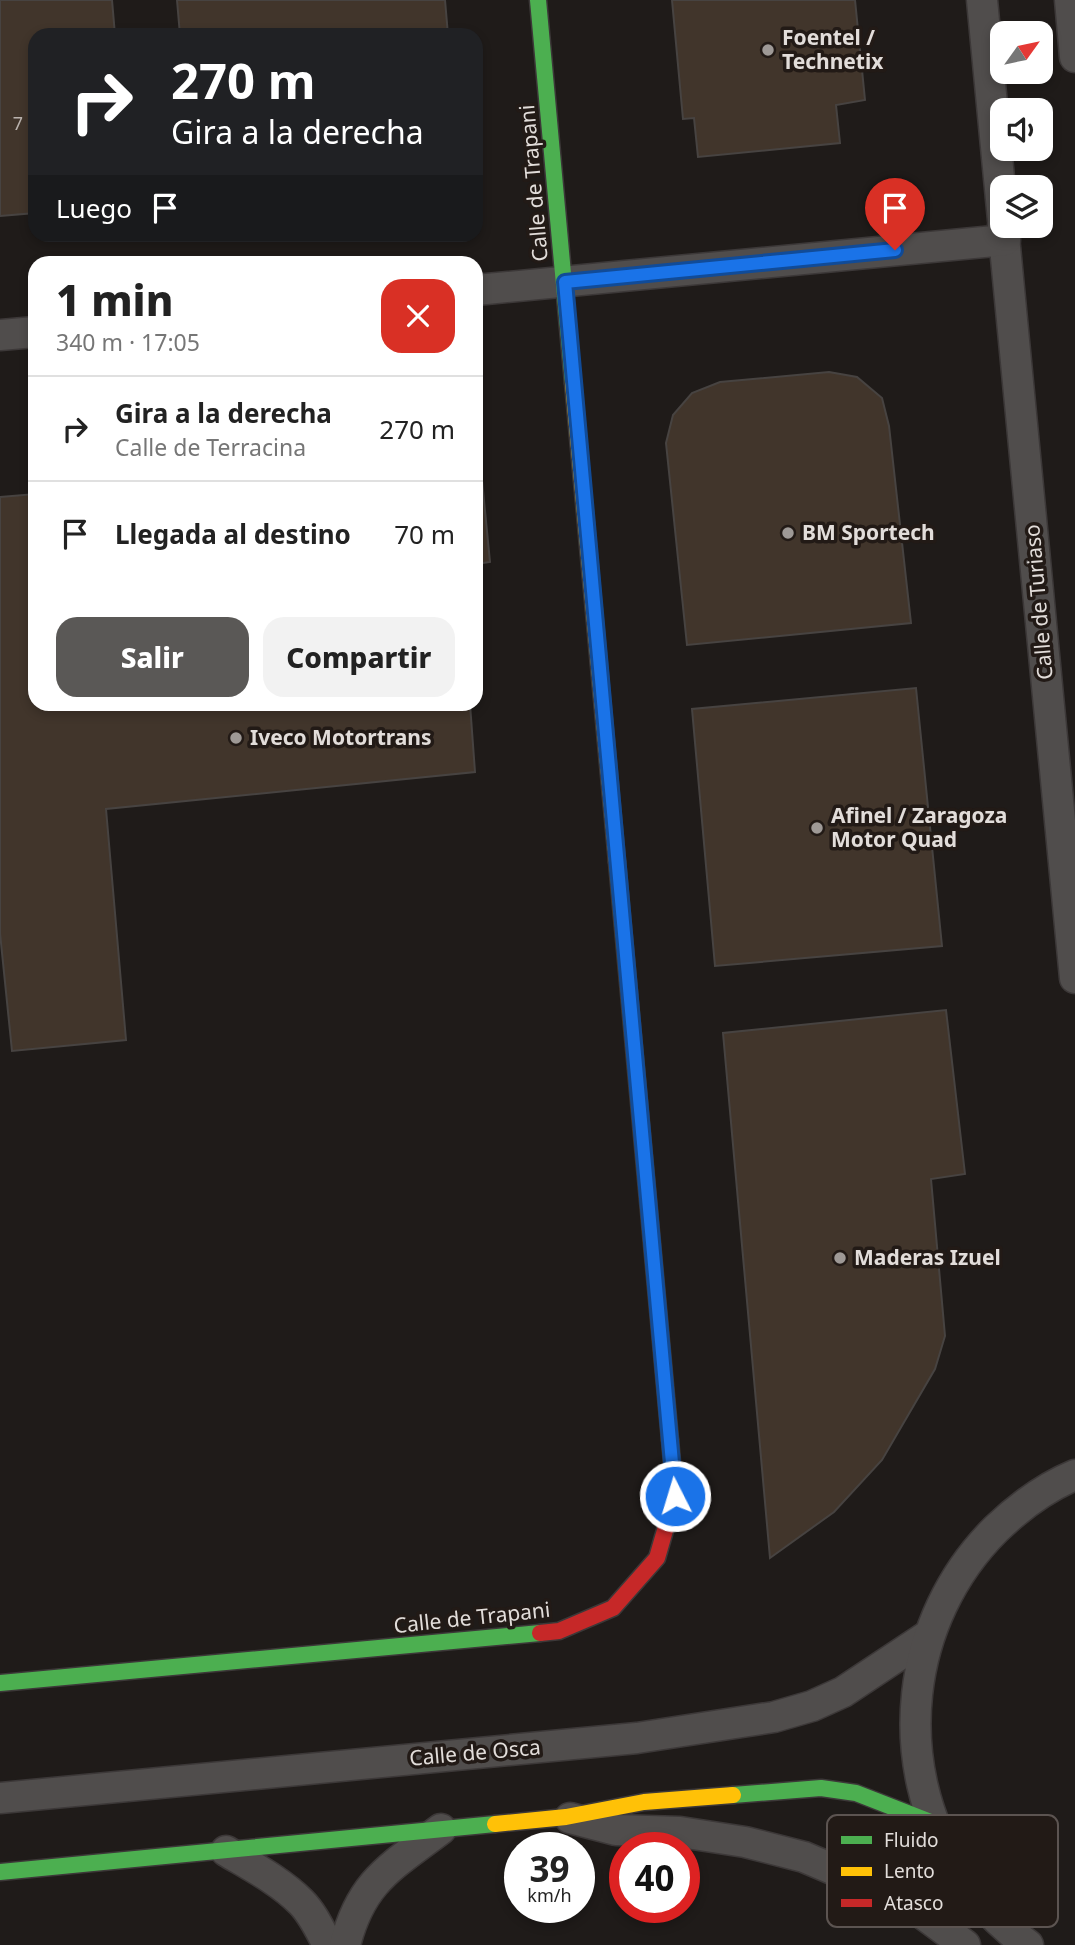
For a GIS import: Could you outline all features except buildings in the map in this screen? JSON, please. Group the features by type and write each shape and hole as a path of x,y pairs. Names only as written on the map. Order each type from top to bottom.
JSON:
{"street":[{"name":"Calle de Trapani","path":"0,1683 559,1631 613,1608 657,1558 675,1496 538,0"},
{"name":"Calle de Turiaso","path":"982,0 999,175"},
{"path":"1070,0 1075,57"},
{"path":"483,289 565,282 990,230"},
{"name":"Calle de Turiaso","path":"1005,238 1075,978"},
{"path":"0,335 28,333"},
{"path":"931,1815 922,1787 915,1736 919,1672 929,1635 943,1602 982,1543 1027,1503 1073,1474"},
{"name":"Calle de Osca","path":"0,1798 637,1738 774,1717 812,1706 843,1692 929,1635"},
{"path":"0,1872 566,1817 644,1802 821,1788 856,1793 912,1815"},
{"path":"566,1817 616,1830 680,1832 745,1842 804,1857 827,1867"},
{"path":"345,1945 350,1924 368,1889 382,1874 441,1829"},
{"path":"226,1851 301,1902 328,1945"},
{"path":"941,1927 965,1945"},
{"path":"1006,1927 1028,1945"}],"traffic: fast":[{"path":"538,0 573,383"},
{"path":"617,862 670,1440"},
{"path":"0,1683 540,1633"},
{"path":"733,1795 821,1788 856,1793 912,1815"},
{"path":"0,1872 495,1824"}],"traffic: slow":[{"path":"573,383 617,862"},
{"path":"495,1824 566,1817 644,1802 733,1795"}],"traffic: jam":[{"path":"540,1633 559,1631 613,1608 657,1558 675,1496 670,1440"}],"place":[{"name":"Foentel / Technetix","path":"768,50"},
{"name":"BM Sportech","path":"788,533"},
{"name":"Iveco Motortrans","path":"236,738"},
{"name":"Afinel / Zaragoza Motor Quad","path":"817,828"},
{"name":"Maderas Izuel","path":"840,1258"}],"route":[{"path":"675,1496 565,282 895,250"}]}
